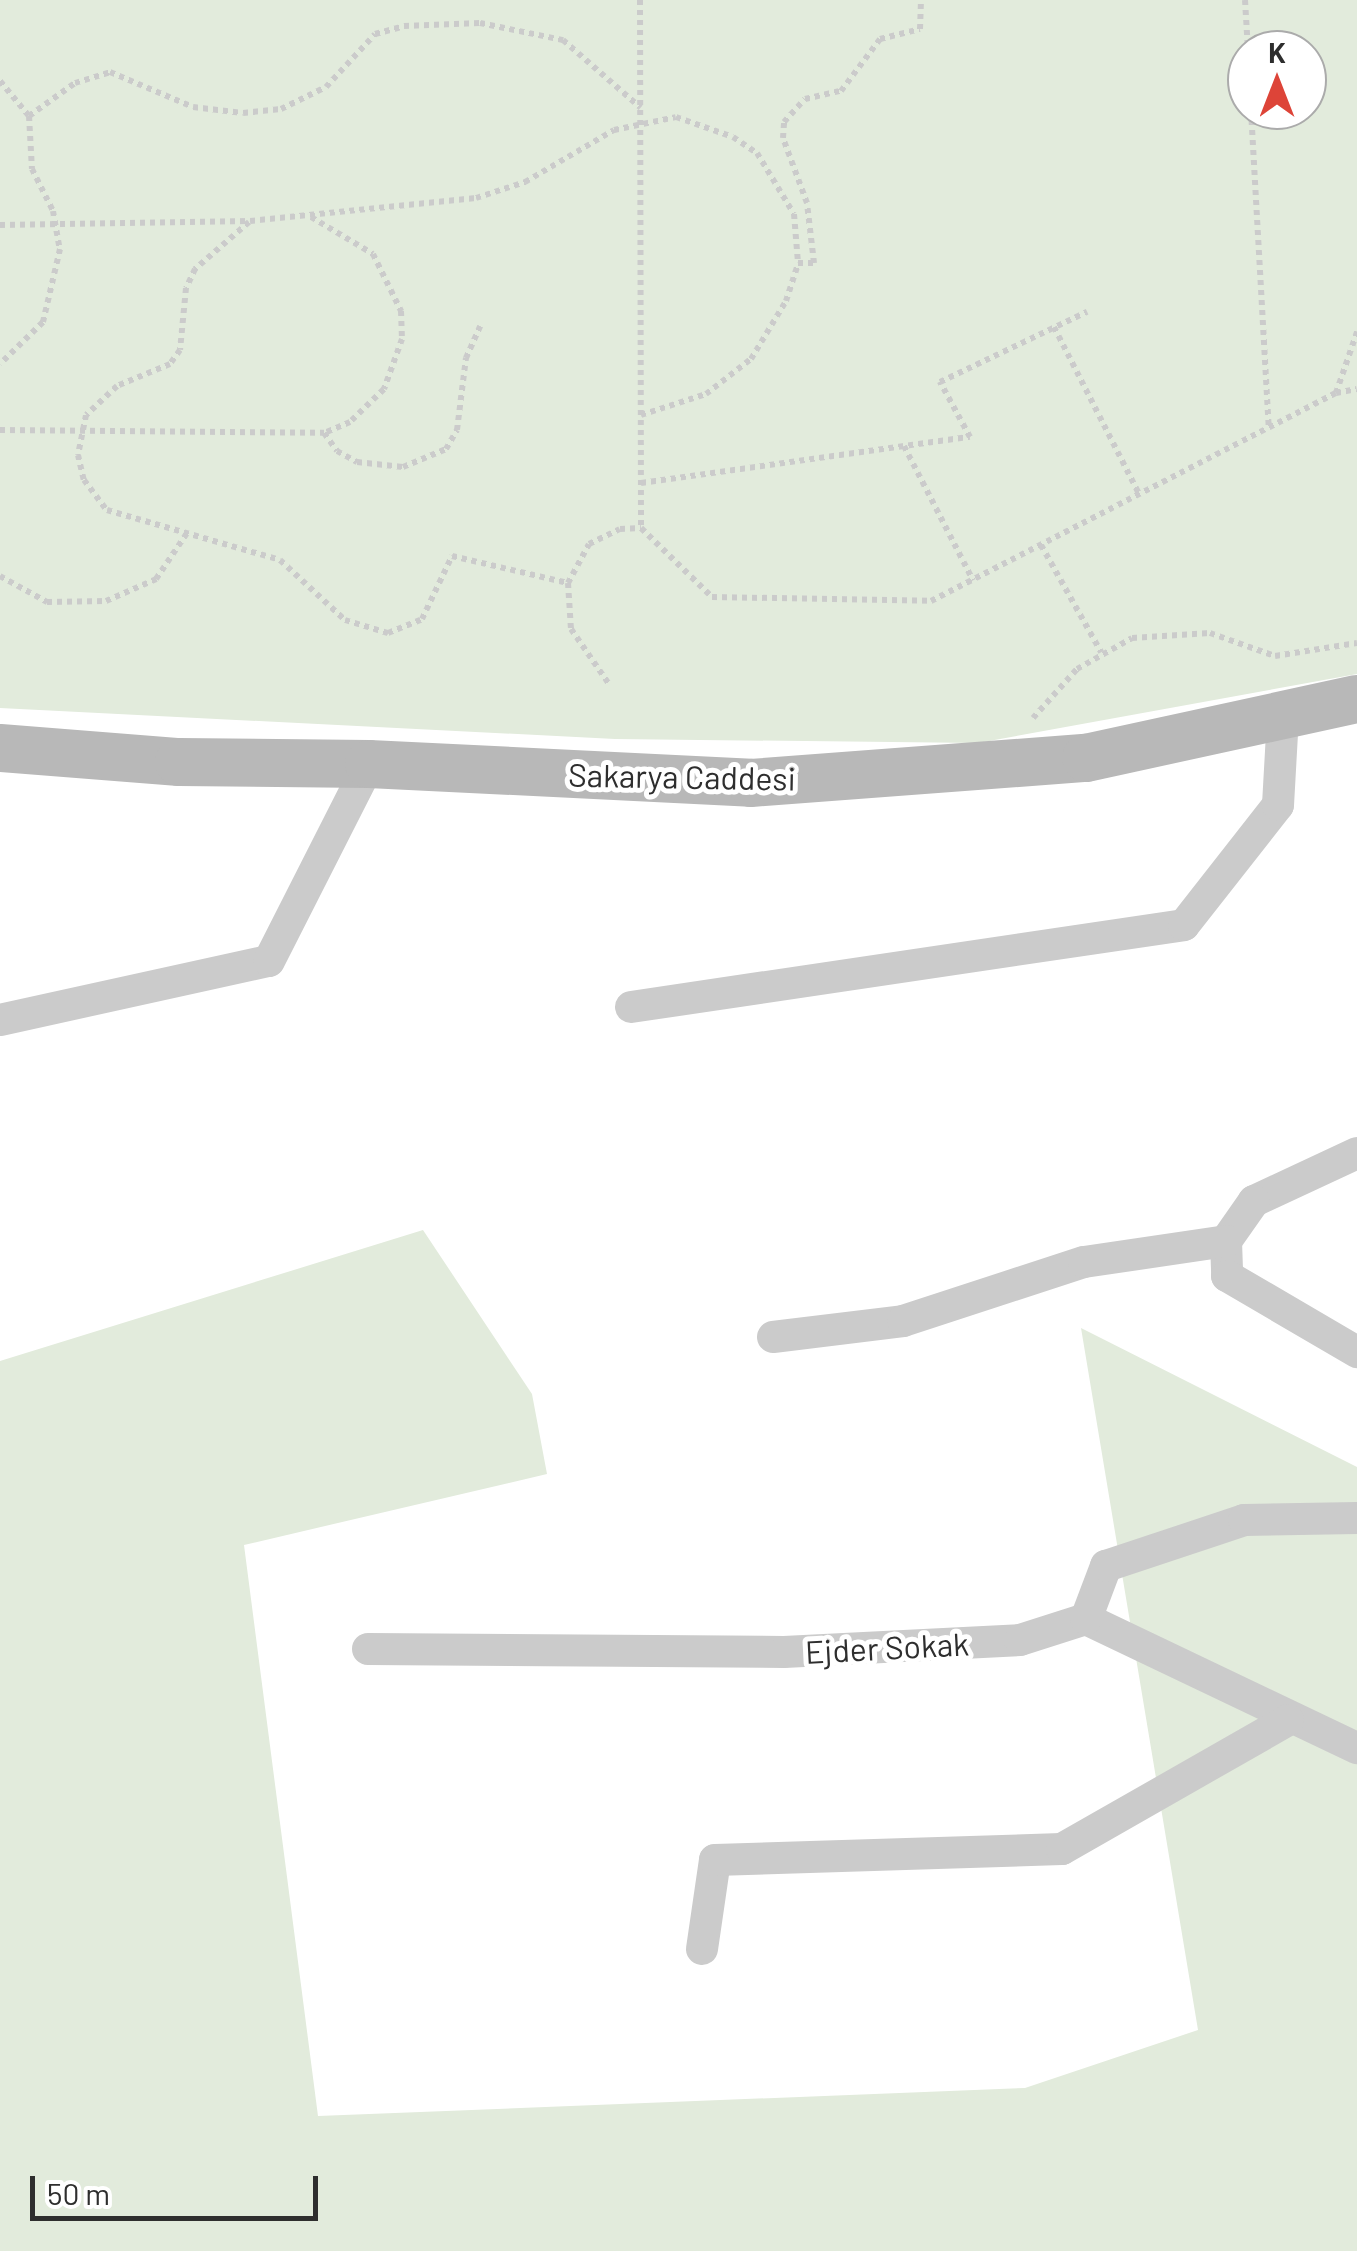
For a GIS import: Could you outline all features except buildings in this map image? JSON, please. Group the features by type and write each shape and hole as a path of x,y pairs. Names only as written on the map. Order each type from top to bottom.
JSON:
{"main road":[{"name":"Sakarya Caddesi","path":"0,748 179,762 370,764 750,784 1086,758 1357,699"}],"street":[{"path":"631,1007 1184,925 1278,805 1283,715"},
{"path":"0,1020 269,961 370,764"},
{"path":"1357,1152 1254,1201 1226,1242 1227,1276 1357,1352"},
{"path":"773,1337 902,1322 1084,1262 1226,1242"},
{"path":"1357,1518 1244,1520 1106,1566 1086,1620 1288,1720 1357,1748"},
{"name":"Ejder Sokak","path":"368,1649 784,1652 1020,1640 1086,1620"},
{"path":"702,1950 715,1860 1062,1849 1288,1720"}],"path":[{"path":"640,0 641,528 712,597 931,601 1336,393 1357,389"},
{"path":"798,263 814,264 808,203 783,138 784,122 805,99 841,91 880,39 920,29 920,0"},
{"path":"1245,0 1247,30"},
{"path":"28,116 76,83 110,72 193,107 281,109 326,87 376,34 404,26 480,23 563,40 641,108"},
{"path":"0,81 28,116 32,169 57,224 60,249 51,307 32,338 0,364"},
{"path":"0,224 250,221 476,198 524,182 641,120 676,117 706,125 757,154 794,214 798,263 786,301 750,360 694,400 641,415"},
{"path":"1252,130 1269,427"},
{"path":"0,430 324,433 360,414 384,389 402,339 401,312 373,254 310,216"},
{"path":"250,221 195,268 186,288 180,350 170,364 95,400 82,430 78,455 94,498 107,510 280,560 345,620 388,633 422,619 452,556 568,583"},
{"path":"641,483 970,437 940,382 1087,312"},
{"path":"324,433 337,452 382,468 426,462 446,449 462,406 466,358 480,326"},
{"path":"1054,328 1139,494"},
{"path":"1336,393 1357,332"},
{"path":"904,446 973,580"},
{"path":"609,684 571,629 568,583 589,544 620,529 641,528"},
{"path":"0,576 47,602 106,600 156,580 187,533"},
{"path":"1041,545 1102,652"},
{"path":"1028,729 1055,688 1102,652 1132,638 1190,632 1235,639 1275,656 1357,644"}],"green space":[{"path":"0,0 1357,0 1357,674 978,743 615,739 0,708"},
{"path":"423,1230 532,1394 547,1474 244,1545 318,2116 1025,2088 1198,2030 1081,1328 1357,1467 1357,2251 0,2251 0,1361"}]}
